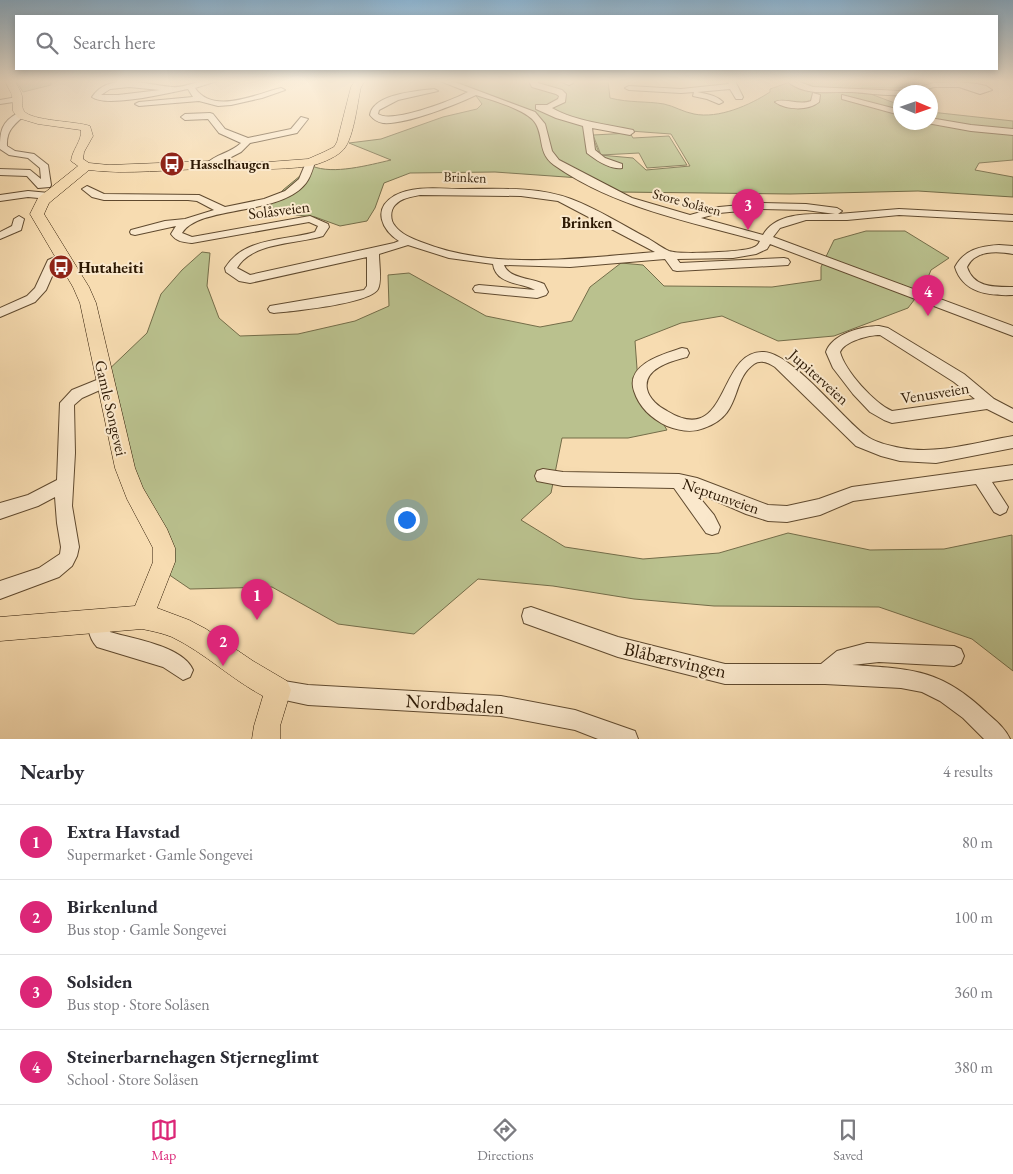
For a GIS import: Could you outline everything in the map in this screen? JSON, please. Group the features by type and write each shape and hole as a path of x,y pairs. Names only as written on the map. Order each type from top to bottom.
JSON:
{"main road":[{"path":"16,116 33,120 72,123 86,128 88,136 77,156 77,161 86,166 109,169 210,165 268,166 310,162 338,149 343,142 349,115"},
{"name":"Gamle Songevei","path":"86,166 49,196 39,206 37,214 81,287 88,303 104,382 125,468 134,492 164,548 164,562 142,617"},
{"path":"0,629 98,619 142,617 160,620 179,627 196,636 247,674 278,690 267,726 266,739"}],"street":[{"path":"375,115 380,119 395,119 406,115"},
{"name":"Store Solåsen","path":"534,115 538,118 541,124 547,151 556,162 628,200 653,209 767,239 1013,331"},
{"path":"558,115 587,124 630,132"},
{"path":"0,121 16,116"},
{"path":"0,172 30,174 42,186 46,184 45,167 31,156 5,150 1,140 16,116"},
{"path":"185,117 210,116 222,131 246,141 294,130 304,119"},
{"path":"938,122 971,128 1013,132"},
{"path":"587,124 590,151 602,160 619,166"},
{"path":"210,165 217,159 242,148 246,141"},
{"name":"Solåsveien","path":"135,232 267,202 288,192 305,178 309,172 310,162"},
{"name":"Solåsveien","path":"87,189 96,195 104,197 188,196 199,198 224,211"},
{"name":"Brinken","path":"784,262 680,268 674,265 668,255 572,203 555,197 441,191 404,196 390,203 387,208 386,221 389,227 407,241 447,254 498,261 590,262 668,255 753,252 763,247 776,226 795,219 909,212 1013,218"},
{"path":"0,198 28,194 49,196"},
{"path":"690,219 703,213 734,208 767,207 825,208 841,212 847,217"},
{"path":"0,236 17,228 19,219"},
{"name":"Solåsveien","path":"185,222 178,228 176,234 182,239 192,240 299,220 310,219 323,224 322,232 312,237 242,253 233,260 231,268 235,275 243,278 259,278 398,246 407,241"},
{"path":"1013,250 980,251 967,257 960,267 964,278 980,289 1013,292"},
{"path":"274,308 350,298 368,293 373,287 373,252"},
{"path":"0,313 31,299 40,290 52,263 62,258"},
{"path":"479,289 536,294 542,292 540,286 535,283 508,277 499,269 498,261"},
{"name":"Venusveien","path":"989,402 892,417 883,414 868,401 842,369 833,352 836,345 843,341 873,330 883,331 959,378 989,402 1013,416"},
{"name":"Jupiterveien","path":"682,353 660,360 648,368 640,382 642,397 647,404 676,423 685,426 696,425 721,411 733,382 749,361 766,357 780,363 861,440 877,449 918,458 938,457 1013,442"},
{"path":"0,590 48,573 58,567 69,555 71,548 65,521 64,484 67,453 64,426 66,403 77,394 104,382"},
{"name":"Neptunveien","path":"543,476 563,479 679,481 697,485 746,506 768,512 787,514 820,507 852,494 1013,472"},
{"path":"980,477 1000,507"},
{"path":"679,481 688,497 706,515 712,527"},
{"path":"0,511 32,501 64,484"},
{"name":"Blåbærsvingen","path":"531,616 618,647 724,674 825,674 901,678 924,682 948,694 970,710 999,739"},
{"path":"98,619 98,630 100,637 104,640 168,659 183,670"},
{"path":"825,674 829,669 851,656 873,651 954,656"},
{"name":"Nordbødalen","path":"278,690 308,695 501,706 575,720 627,739"}],"green space":[{"path":"449,115 893,115 893,130 938,130 938,115 963,115 1013,121 1013,160 979,163 975,170 1013,177 1013,197 918,191 790,194 617,192 580,178 495,172 410,173 384,183 375,208 367,221 340,226 315,217 285,214 269,207 283,190 312,166 330,170 391,160 349,143 381,139","holes":["589,128 671,134 690,166 646,170 633,158 600,155"]},
{"path":"630,133 633,138 669,136 687,165 647,168 639,153 601,155 593,135"},
{"path":"866,231 905,231 949,258 931,270 924,287 908,308 834,336 778,341 722,316 681,323 635,341 638,382 667,430 628,438 562,438 551,493 521,520 565,547 643,559 719,553 788,533 870,550 944,549 1012,535 1013,671 972,639 879,607 714,606 634,599 553,586 478,579 414,634 338,624 272,587 190,589 168,574 103,375 147,333 161,294 182,270 202,252 210,253 207,286 219,318 240,336 298,334 355,321 389,306 388,275 409,273 486,316 540,327 572,321 590,287 621,263 643,265 664,286 772,287 821,280 821,267 834,240"}],"place":[{"name":"Hasselhaugen","path":"172,164"},
{"name":"Solsiden","path":"748,230"},
{"name":"Hutaheiti","path":"61,267"},
{"name":"Steinerbarnehagen Stjerneglimt","path":"928,316"},
{"name":"Extra Havstad","path":"257,620"},
{"name":"Birkenlund","path":"223,666"}],"district":[{"name":"Brinken","path":"587,222"}]}
